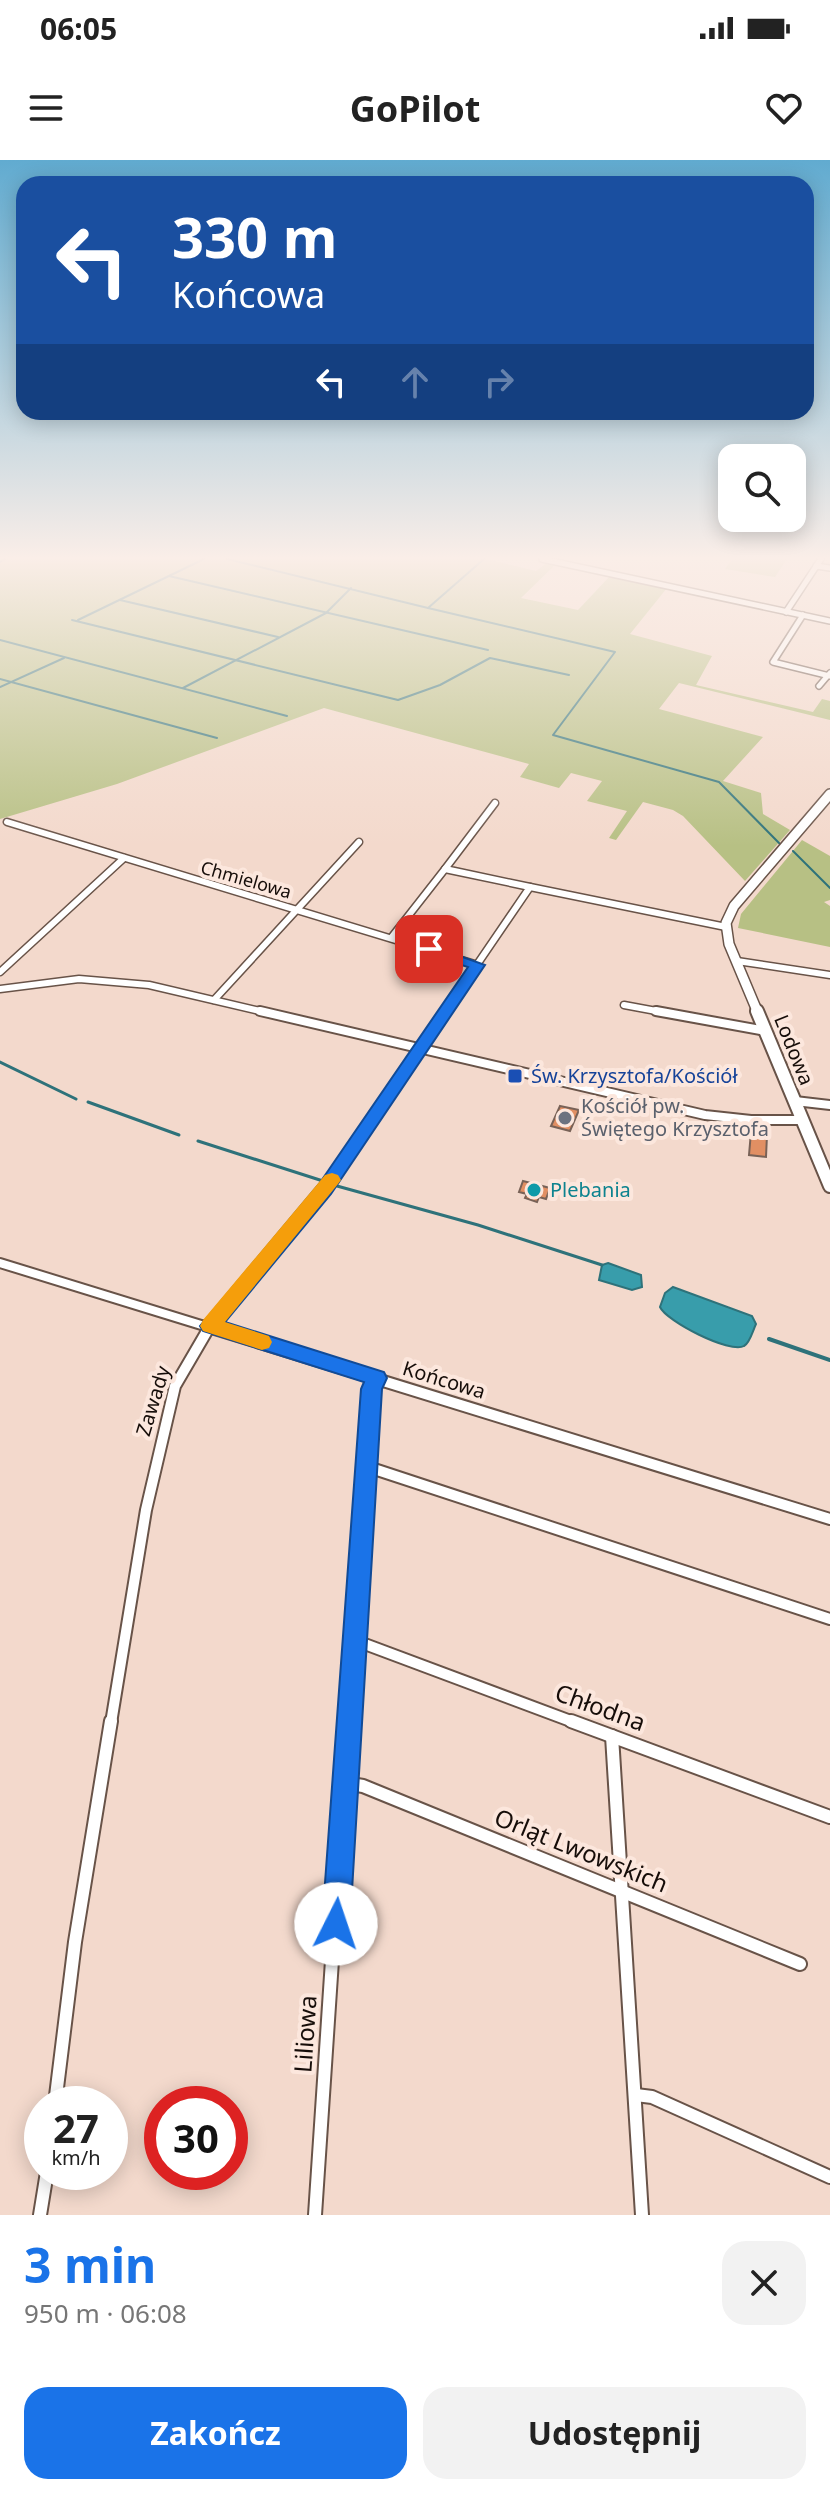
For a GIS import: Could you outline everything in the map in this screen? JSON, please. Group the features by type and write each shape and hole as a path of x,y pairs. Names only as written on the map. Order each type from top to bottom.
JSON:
{"street":[{"path":"778,655 773,662 829,675 819,686"},
{"path":"445,869 726,927 734,906 830,794"},
{"path":"391,938 495,803"},
{"name":"Chmielowa","path":"7,822 478,965"},
{"path":"214,1000 359,842"},
{"path":"0,972 124,858"},
{"name":"Zawady","path":"57,2086 78,1928 146,1510 175,1386 210,1326 314,1204 530,887"},
{"name":"Lodowa","path":"726,927 802,1120 825,1162 830,1186"},
{"path":"737,961 830,975"},
{"path":"0,989 40,982 95,979 149,985 705,1115 751,1120 802,1120"},
{"path":"624,1005 767,1031"},
{"path":"795,1101 830,1105"},
{"name":"Końcowa","path":"0,1263 830,1519"},
{"name":"Liliowa","path":"315,2215 365,1466 371,1389 377,1378"},
{"path":"365,1466 830,1619"},
{"name":"Chłodna","path":"354,1640 830,1817"},
{"path":"612,1736 642,2215"},
{"name":"Orląt Lwowskich","path":"345,1783 363,1786 800,1964"},
{"path":"636,2095 652,2097 830,2177"},
{"path":"40,2215 44,2190"}],"green space":[{"path":"0,655 708,655 712,656 696,685 813,712 822,699 830,701 830,720 679,683 659,709 763,737 723,781 761,793 763,814 790,830 745,881 683,816 673,810 643,802 616,840 609,838 627,811 587,801 602,781 571,773 559,788 520,777 529,764 324,708 117,784 0,819"},
{"path":"802,840 830,856 830,900 824,902 830,906 830,947 738,928 741,914"}],"water":[{"path":"608,1263 641,1275 642,1287 632,1290 599,1280 602,1265"},
{"path":"673,1287 752,1316 756,1324 748,1342 737,1347 726,1345 699,1335 674,1320 660,1307 665,1293"}],"building":[{"name":"Kościół pw. Świętego Krzysztofa","path":"560,1106 579,1110 570,1131 551,1126"},
{"path":"751,1132 767,1135 766,1157 749,1155"},
{"name":"Plebania","path":"523,1181 550,1188 546,1199 539,1197 537,1202 525,1198 527,1194 519,1192"}],"waterway":[{"path":"56,655 287,716"},
{"path":"214,655 236,660"},
{"path":"236,660 246,655"},
{"path":"613,655 553,735 719,782 780,844"},
{"path":"11,682 64,658"},
{"path":"236,660 398,700 440,685 490,658 569,675"},
{"path":"183,688 236,660"},
{"path":"0,679 11,682"},
{"path":"0,687 11,682"},
{"path":"11,682 217,738"},
{"path":"793,851 830,888"},
{"path":"0,1062 76,1099"},
{"path":"88,1102 179,1135"},
{"path":"198,1141 323,1181"},
{"path":"337,1186 478,1225 602,1265"},
{"path":"769,1339 830,1360"}],"slow traffic":[{"path":"262,1342 210,1326 332,1180"}],"place":[{"name":"Św. Krzysztofa/Kościół","path":"515,1076"},
{"name":"Kościół pw. Świętego Krzysztofa","path":"565,1118"},
{"name":"Plebania","path":"534,1190"}],"route":[{"path":"336,1924 365,1466 371,1389 377,1378 210,1326 325,1189 478,965 429,949"}]}
